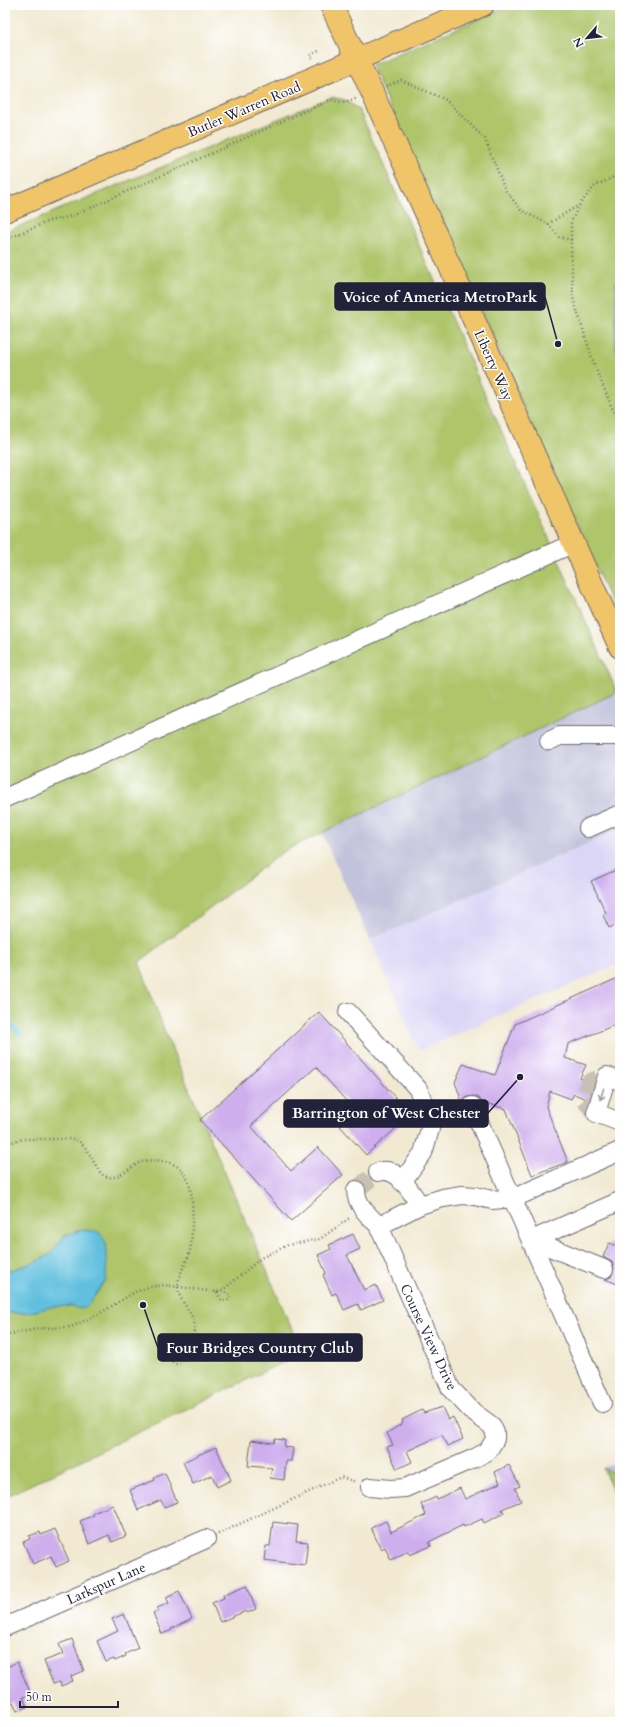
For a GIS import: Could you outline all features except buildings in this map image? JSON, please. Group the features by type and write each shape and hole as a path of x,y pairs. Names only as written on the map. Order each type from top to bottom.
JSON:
{"main road":[{"name":"Liberty Way","path":"331,5 620,647"},
{"name":"Butler Warren Road","path":"5,211 357,61 483,5"}],"street":[{"path":"5,798 574,543"},
{"path":"549,740 560,736 620,736"},
{"path":"588,828 620,814"},
{"path":"348,1012 418,1089 427,1111 430,1129 424,1154 402,1182"},
{"path":"614,1078 596,1113 620,1122"},
{"path":"472,1106 514,1198 602,1403"},
{"path":"356,1190 356,1198 361,1206 379,1226 420,1205 443,1198 462,1195 492,1200 514,1198 620,1151"},
{"path":"378,1172 384,1170 396,1173 420,1205"},
{"path":"532,1240 620,1201"},
{"name":"Course View Drive","path":"370,1487 390,1489 405,1488 420,1482 488,1451 492,1445 495,1433 492,1426 473,1412 451,1389 379,1226"},
{"path":"532,1240 604,1269"},
{"name":"Larkspur Lane","path":"5,1627 206,1539"}],"path":[{"path":"312,58 310,55 320,51"},
{"path":"401,80 446,100 485,139 505,190 521,210 548,224 559,237 572,240"},
{"path":"5,240 49,221 72,216 330,100 345,104"},
{"path":"620,174 595,186 580,204 571,222 573,298 594,364 620,427"},
{"path":"548,224 580,204"},
{"path":"5,1144 23,1139 75,1139 82,1143 86,1148 102,1174 110,1177 116,1176 146,1160 166,1161 181,1169 190,1184 193,1210 192,1241 189,1255 180,1275 178,1287 196,1325 190,1345 186,1352 181,1356"},
{"path":"5,1334 43,1328 71,1327 97,1315 122,1298 149,1287 164,1285 217,1292 224,1290 262,1258 288,1245 320,1239 351,1217 379,1226"},
{"path":"217,1292 222,1301 229,1300 231,1296 224,1290"},
{"path":"178,1354 181,1356 181,1362 177,1365 174,1364 172,1361 173,1356 178,1354"},
{"path":"206,1539 341,1477 370,1487"}],"shaded area":[{"path":"617,692 620,699 620,829 370,940 322,833"},
{"path":"620,829 620,963 419,1051 370,940"},
{"path":"620,1460 620,1477 603,1468"}],"green space":[{"path":"511,5 620,5 620,622 371,65"},
{"path":"331,97 345,100 359,110 617,692 284,851 139,962 166,1035 302,1353 5,1497 5,232"},
{"path":"603,1468 620,1477 620,1507"}],"water":[{"path":"620,275 620,364 616,348 616,282"},
{"path":"84,1230 96,1231 101,1234 106,1243 107,1252 106,1280 89,1304 79,1309 73,1306 51,1307 26,1313 9,1313 5,1315 5,1272 42,1259 52,1252 61,1240 68,1234"}],"waterway":[{"path":"5,1019 22,1036"}],"tunnel":[{"path":"596,1113 583,1098 590,1082 607,1076"},
{"path":"356,1190 378,1172"}],"place":[{"name":"Voice of America MetroPark","path":"558,344"},
{"name":"Barrington of West Chester","path":"520,1077"},
{"name":"Four Bridges Country Club","path":"143,1305"}]}
